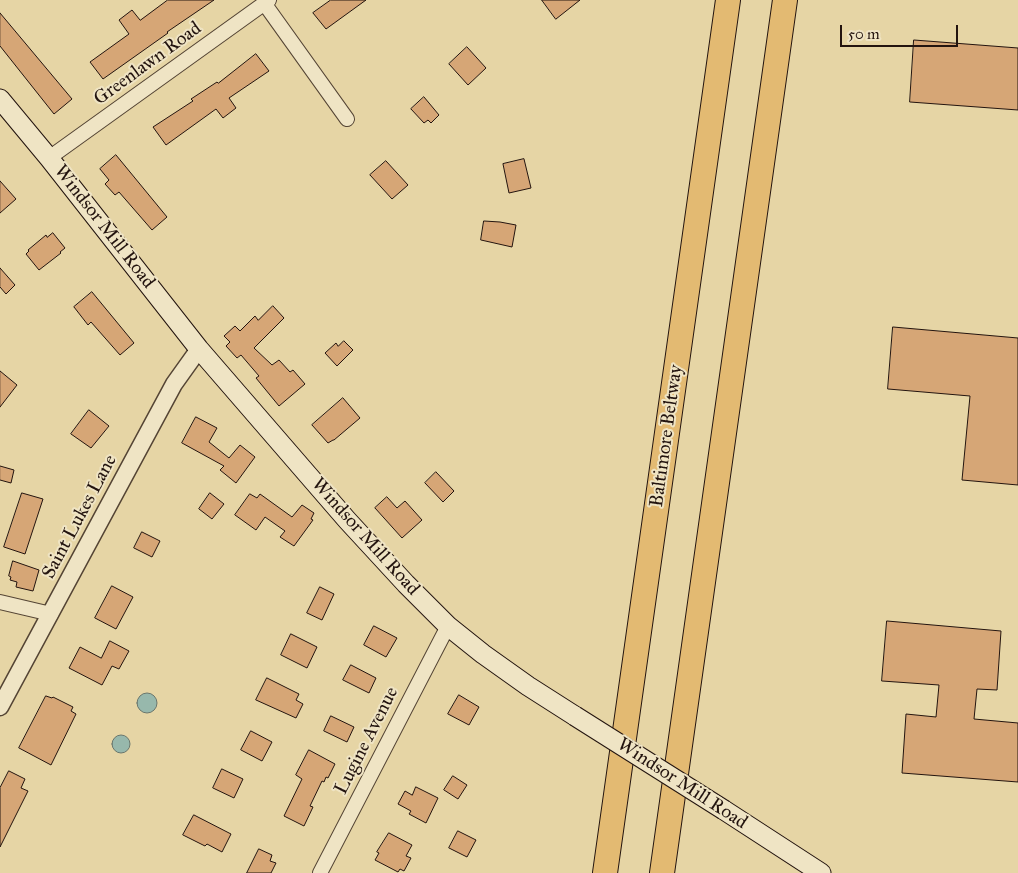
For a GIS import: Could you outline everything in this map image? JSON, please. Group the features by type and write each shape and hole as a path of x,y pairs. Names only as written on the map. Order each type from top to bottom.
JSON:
{"highway":[{"name":"Baltimore Beltway","path":"605,873 728,0"},
{"path":"662,873 785,0"}],"main road":[{"name":"Windsor Mill Road","path":"0,99 49,158 199,349 348,520 406,584 448,626 528,686 821,873"}],"street":[{"path":"267,2 347,119"},
{"name":"Greenlawn Road","path":"49,158 267,2"},
{"name":"Saint Lukes Lane","path":"0,707 174,384 199,349"},
{"path":"0,602 51,614"},
{"name":"Lugine Avenue","path":"320,873 448,626"}],"water":[{"path":"147,693 154,696 157,703 154,710 147,713 140,710 137,703 140,696"},
{"path":"121,735 127,738 130,744 127,750 121,753 115,750 112,744 115,738"}],"building":[{"path":"168,0 214,0 103,79 90,62 129,34 119,20 132,10 140,20"},
{"path":"331,0 366,0 326,29 313,13"},
{"path":"542,0 580,0 556,19"},
{"path":"0,13 72,99 54,114 0,46"},
{"path":"914,40 1018,48 1018,110 910,102"},
{"path":"467,47 486,68 468,85 449,64"},
{"path":"256,54 269,71 229,98 236,108 223,118 216,109 166,145 153,127 193,101 191,99 218,83"},
{"path":"424,97 439,115 431,123 428,120 424,123 411,109"},
{"path":"116,155 167,217 152,230 119,192 115,195 105,184 109,180 100,169"},
{"path":"524,159 531,188 509,193 503,164"},
{"path":"386,161 408,185 392,199 370,175"},
{"path":"0,181 16,199 0,213"},
{"path":"484,221 516,225 512,247 481,240"},
{"path":"53,233 65,248 39,270 26,254 28,250 46,235 47,237"},
{"path":"0,268 15,285 6,294 0,287"},
{"path":"92,292 134,343 120,355 91,322 88,325 74,307"},
{"path":"273,306 284,318 254,348 272,365 279,360 290,372 293,370 305,384 279,406 256,378 259,376 241,355 237,358 226,346 230,342 224,336 235,326 240,331 255,316 258,320"},
{"path":"893,327 1018,338 1018,485 962,480 970,396 888,389"},
{"path":"344,341 353,350 337,366 325,353 336,343 338,346"},
{"path":"0,371 17,385 0,407"},
{"path":"343,398 360,418 328,443 312,425"},
{"path":"89,410 109,426 91,448 71,434"},
{"path":"196,417 217,428 209,442 229,458 240,445 255,457 236,483 220,470 224,466 182,443"},
{"path":"0,466 14,470 11,483 0,480"},
{"path":"436,472 454,491 443,502 425,483"},
{"path":"22,493 43,499 25,554 4,547"},
{"path":"210,493 224,504 212,519 199,509"},
{"path":"250,494 257,498 260,494 292,517 302,505 314,513 311,519 313,520 294,546 280,537 285,531 265,517 256,530 235,515"},
{"path":"387,497 397,508 405,501 422,520 402,538 375,508"},
{"path":"142,532 160,541 152,557 134,548"},
{"path":"13,561 39,570 33,591 16,587 17,582 10,580 11,577 9,576"},
{"path":"112,586 133,597 116,629 95,618"},
{"path":"320,587 334,594 322,620 307,613"},
{"path":"887,621 1001,631 997,690 977,689 974,719 1018,723 1018,782 902,773 906,714 936,717 939,685 882,681"},
{"path":"374,626 397,638 386,657 364,645"},
{"path":"291,634 317,647 307,668 281,655"},
{"path":"110,641 129,651 119,669 112,666 102,685 69,668 80,647 101,658"},
{"path":"351,665 376,678 369,693 343,680"},
{"path":"267,678 299,694 296,700 303,704 296,718 256,700"},
{"path":"459,695 479,707 469,725 448,714"},
{"path":"46,696 53,697 73,707 71,711 76,714 51,765 19,748"},
{"path":"331,716 354,727 347,742 324,731"},
{"path":"251,731 272,742 262,761 241,750"},
{"path":"309,750 335,764 328,778 326,777 324,782 322,781 310,806 313,807 304,826 284,816 302,779 296,775"},
{"path":"222,769 243,779 234,798 213,788"},
{"path":"9,771 25,779 21,788 28,791 0,847 0,788"},
{"path":"453,776 467,785 458,799 444,790"},
{"path":"416,787 438,798 426,823 409,814 411,811 398,804 405,791 412,795"},
{"path":"194,815 231,834 222,852 183,835"},
{"path":"458,831 476,840 467,857 449,848"},
{"path":"389,833 412,845 406,856 411,858 404,871 400,869 398,872 375,860 379,853 377,852"},
{"path":"259,849 272,855 270,861 276,863 271,873 247,873"}]}
